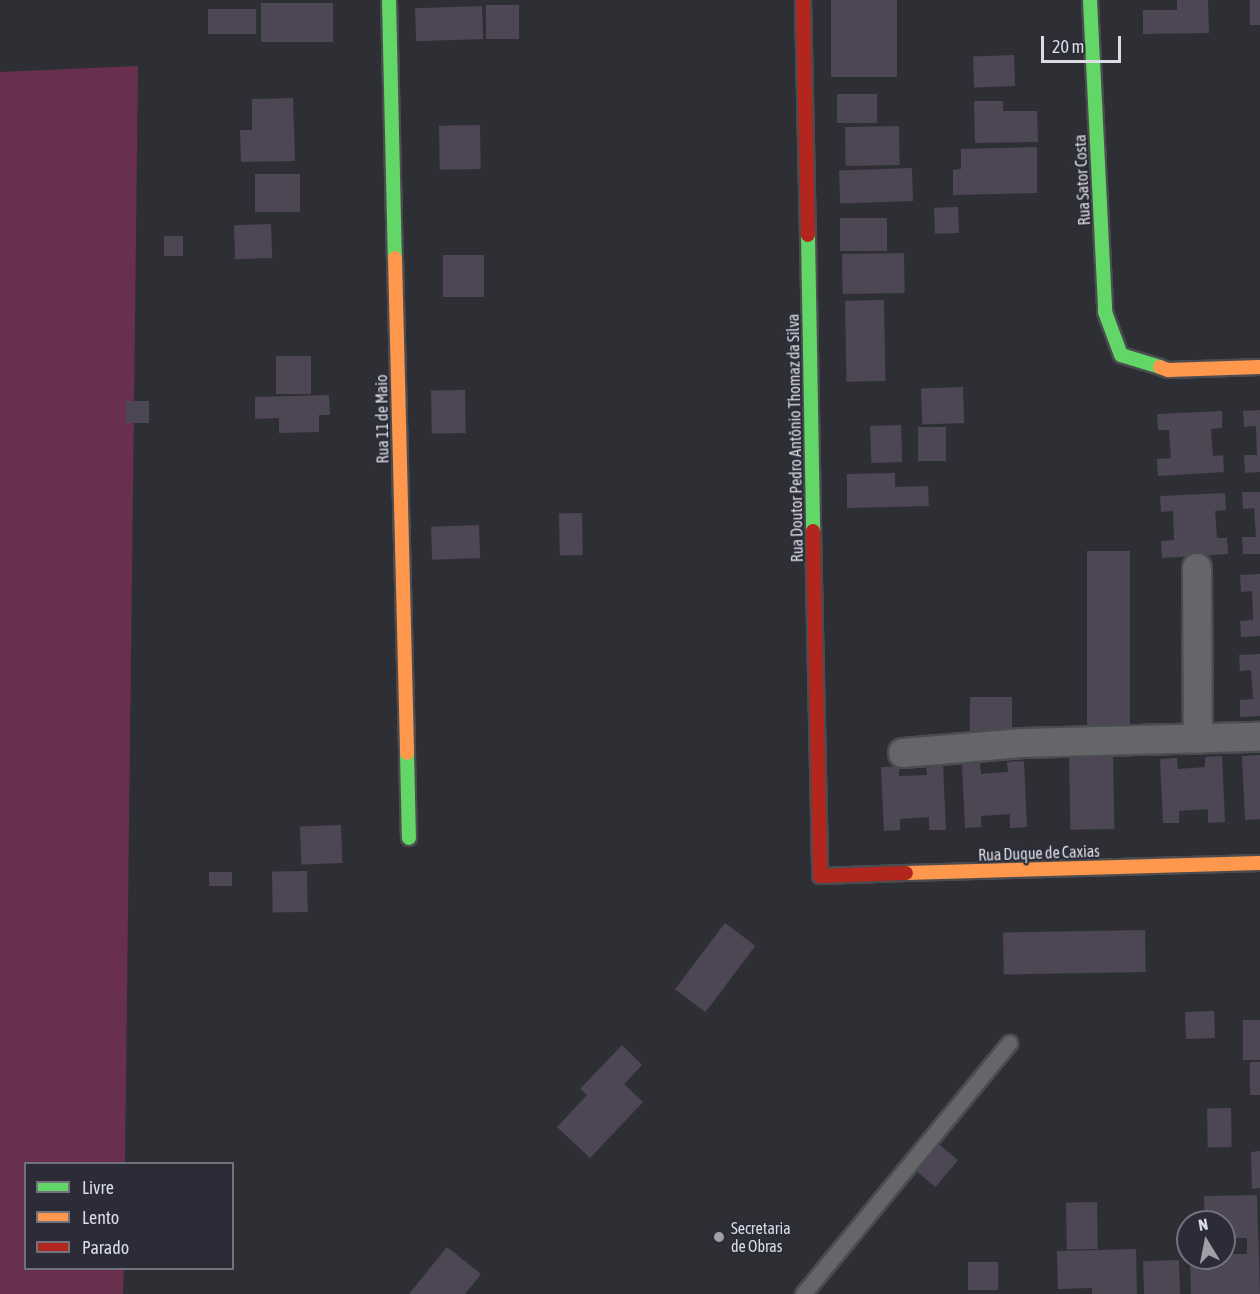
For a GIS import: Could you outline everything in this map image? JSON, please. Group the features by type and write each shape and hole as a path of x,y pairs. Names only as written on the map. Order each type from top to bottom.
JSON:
{"street":[{"name":"Rua 11 de Maio","path":"389,0 409,838"},
{"name":"Rua Doutor Pedro Antônio Thomaz da Silva","path":"803,0 820,876"},
{"name":"Rua Sator Costa","path":"1090,0 1105,312 1121,355 1168,370 1260,367"},
{"path":"1197,568 1198,739"},
{"path":"903,753 1023,743 1260,737"},
{"name":"Rua Duque de Caxias","path":"820,876 1260,863"}],"lane":[{"path":"803,1294 1009,1043"}],"shaded area":[{"path":"138,66 125,1162 24,1162 24,1270 124,1270 123,1294 0,1294 0,72"}],"building":[{"path":"831,0 897,0 897,77 831,77"},
{"path":"1177,0 1208,0 1209,33 1143,34 1143,10 1177,10"},
{"path":"1250,0 1260,0 1260,25 1250,25"},
{"path":"261,3 333,3 333,42 261,42"},
{"path":"486,5 519,5 519,39 486,39"},
{"path":"482,6 483,39 416,41 415,8"},
{"path":"208,9 256,9 256,34 208,34"},
{"path":"1014,55 1015,86 974,87 973,56"},
{"path":"837,94 877,94 877,123 837,123"},
{"path":"293,98 295,161 241,162 240,130 252,130 252,99"},
{"path":"974,101 1003,101 1003,111 1037,111 1038,142 975,143"},
{"path":"480,125 481,169 440,170 439,126"},
{"path":"899,126 900,165 846,166 845,127"},
{"path":"1037,147 1037,193 953,195 953,170 961,169 961,149"},
{"path":"912,168 913,201 840,204 839,171"},
{"path":"255,174 300,174 300,212 255,212"},
{"path":"958,207 959,233 935,234 934,208"},
{"path":"840,218 887,218 887,251 840,251"},
{"path":"271,224 272,258 235,259 234,225"},
{"path":"164,236 183,236 183,256 164,256"},
{"path":"904,253 905,293 843,294 842,254"},
{"path":"443,255 484,255 484,297 443,297"},
{"path":"884,300 885,381 846,382 845,301"},
{"path":"276,356 311,356 311,394 276,394"},
{"path":"963,387 964,423 922,424 921,388"},
{"path":"465,390 466,433 432,434 431,391"},
{"path":"329,395 330,415 319,415 319,432 279,433 279,418 255,419 255,397"},
{"path":"126,401 149,401 149,423 126,423"},
{"path":"1260,410 1260,472 1245,473 1244,455 1257,455 1256,426 1244,427 1243,411"},
{"path":"1222,411 1222,428 1211,429 1213,456 1223,455 1224,472 1158,476 1157,459 1171,458 1169,430 1158,430 1157,414"},
{"path":"901,425 902,462 871,463 870,426"},
{"path":"918,427 946,427 946,461 918,461"},
{"path":"895,473 895,487 928,486 929,506 847,508 847,474"},
{"path":"1242,492 1260,492 1260,554 1243,554 1242,537 1256,537 1254,508 1243,509"},
{"path":"1225,493 1226,510 1215,511 1217,538 1227,538 1228,554 1162,558 1161,541 1174,540 1173,511 1161,512 1160,496"},
{"path":"559,513 582,513 583,555 560,555"},
{"path":"479,525 480,558 432,560 431,527"},
{"path":"1087,551 1130,551 1130,732 1087,732"},
{"path":"1260,574 1260,636 1241,637 1240,621 1253,620 1252,591 1241,592 1240,575"},
{"path":"1260,654 1260,716 1240,717 1240,700 1253,699 1251,670 1240,671 1239,655"},
{"path":"970,697 1012,697 1012,733 970,733"},
{"path":"1113,750 1114,829 1070,830 1069,751"},
{"path":"1260,755 1260,819 1245,820 1242,756"},
{"path":"1222,756 1225,822 1208,823 1208,809 1179,811 1179,823 1163,823 1160,759 1177,758 1178,769 1205,767 1205,757"},
{"path":"1024,761 1027,827 1010,828 1010,814 981,816 981,827 965,828 962,764 980,763 981,774 1008,772 1007,762"},
{"path":"943,764 946,830 929,830 929,817 900,819 900,830 884,831 881,767 899,766 899,776 927,775 926,765"},
{"path":"341,825 342,863 301,864 300,826"},
{"path":"307,871 308,912 273,913 272,872"},
{"path":"209,872 232,872 232,886 209,886"},
{"path":"725,923 755,946 705,1012 675,989"},
{"path":"1145,930 1146,972 1004,974 1003,932"},
{"path":"1214,1011 1215,1038 1186,1039 1185,1012"},
{"path":"1243,1020 1260,1020 1260,1060 1243,1060"},
{"path":"622,1045 642,1065 624,1084 643,1102 590,1158 557,1127 587,1095 580,1089"},
{"path":"1250,1062 1260,1062 1260,1095 1250,1095"},
{"path":"1207,1108 1231,1108 1232,1147 1208,1147"},
{"path":"935,1141 958,1160 935,1187 913,1168"},
{"path":"1260,1151 1260,1188 1252,1189 1251,1152"},
{"path":"1257,1195 1260,1294 1191,1294 1190,1270 1236,1270 1236,1254 1247,1254 1247,1238 1236,1238 1236,1210 1205,1210 1204,1196"},
{"path":"1097,1202 1098,1249 1067,1250 1066,1203"},
{"path":"447,1247 481,1274 465,1294 409,1294"},
{"path":"1136,1249 1137,1294 1092,1294 1092,1288 1058,1289 1057,1251"},
{"path":"1176,1260 1176,1270 1179,1270 1180,1294 1144,1294 1143,1261"},
{"path":"968,1262 998,1262 998,1290 968,1290"}],"traffic: fast":[{"path":"389,0 395,258"},
{"path":"1090,0 1105,312 1121,355 1160,367"},
{"path":"808,235 813,531"},
{"path":"407,753 409,838"}],"traffic: slow":[{"path":"395,258 407,753"},
{"path":"1160,367 1168,370 1260,367"},
{"path":"906,873 1260,863"}],"traffic: jam":[{"path":"803,0 808,235"},
{"path":"813,531 820,876 906,873"}],"place":[{"name":"Secretaria de Obras","path":"719,1237"}]}
